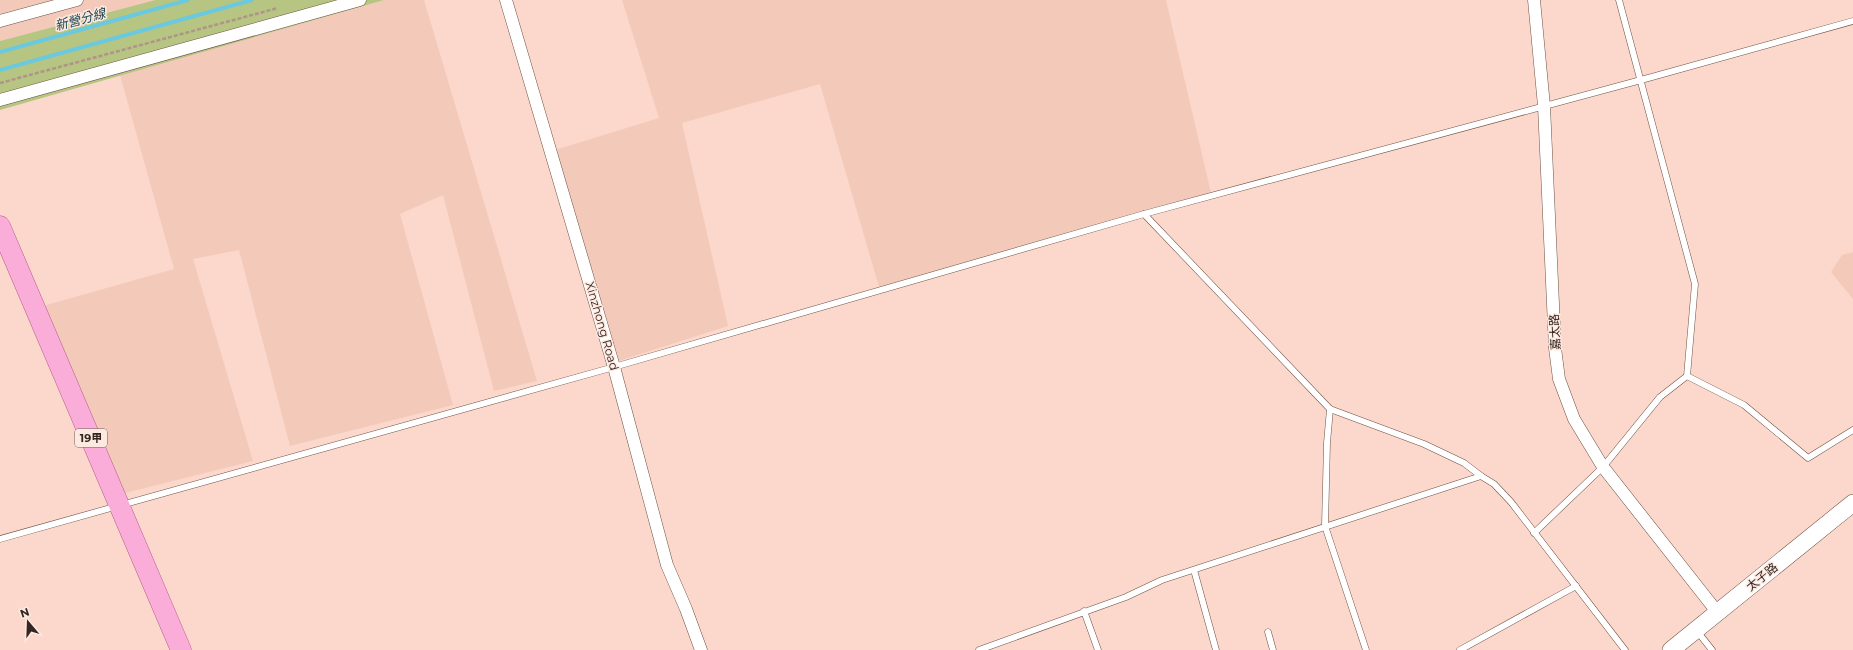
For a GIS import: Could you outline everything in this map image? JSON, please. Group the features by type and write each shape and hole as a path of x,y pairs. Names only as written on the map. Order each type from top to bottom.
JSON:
{"main road":[{"name":"19甲","path":"0,226 181,650"}],"street":[{"path":"0,21 77,0"},
{"path":"0,100 360,0"},
{"name":"Xinzhong Road","path":"506,0 614,367 667,565 686,609 701,650"},
{"name":"嘉太路","path":"1534,0 1544,106 1555,348 1559,379 1574,419 1603,467 1718,613"},
{"name":"太子路","path":"1671,650 1853,503"}],"lane":[{"path":"1534,533 1603,467 1660,397 1687,376 1695,284 1620,0"},
{"path":"0,539 614,367 1144,214 1641,80 1853,21"},
{"path":"1144,214 1330,409 1424,444 1464,463 1494,484 1625,650"},
{"path":"1687,376 1744,405 1808,458 1853,430"},
{"path":"1330,409 1327,443 1325,526 1366,650"},
{"path":"979,650 1126,597 1162,580 1481,476"},
{"path":"1194,570 1216,650"},
{"path":"1460,650 1576,586"},
{"path":"1084,611 1098,650"},
{"path":"1697,630 1712,650"},
{"path":"1268,632 1273,650"}],"path":[{"path":"0,83 282,7"}],"shaded area":[{"path":"0,0 154,0 0,41"},
{"path":"384,0 424,0 537,381 494,391 443,195 400,214 453,405 290,446 239,250 193,259 253,461 125,493 43,306 174,269 120,75"},
{"path":"622,0 1166,0 1211,193 879,287 820,84 682,123 728,326 606,365 555,150 659,118"},
{"path":"1853,252 1853,299 1831,272 1842,255"}],"green space":[{"path":"155,0 384,0 0,110 0,41"}],"waterway":[{"name":"新營分線","path":"0,52 188,0"},
{"path":"0,70 252,0"}]}
